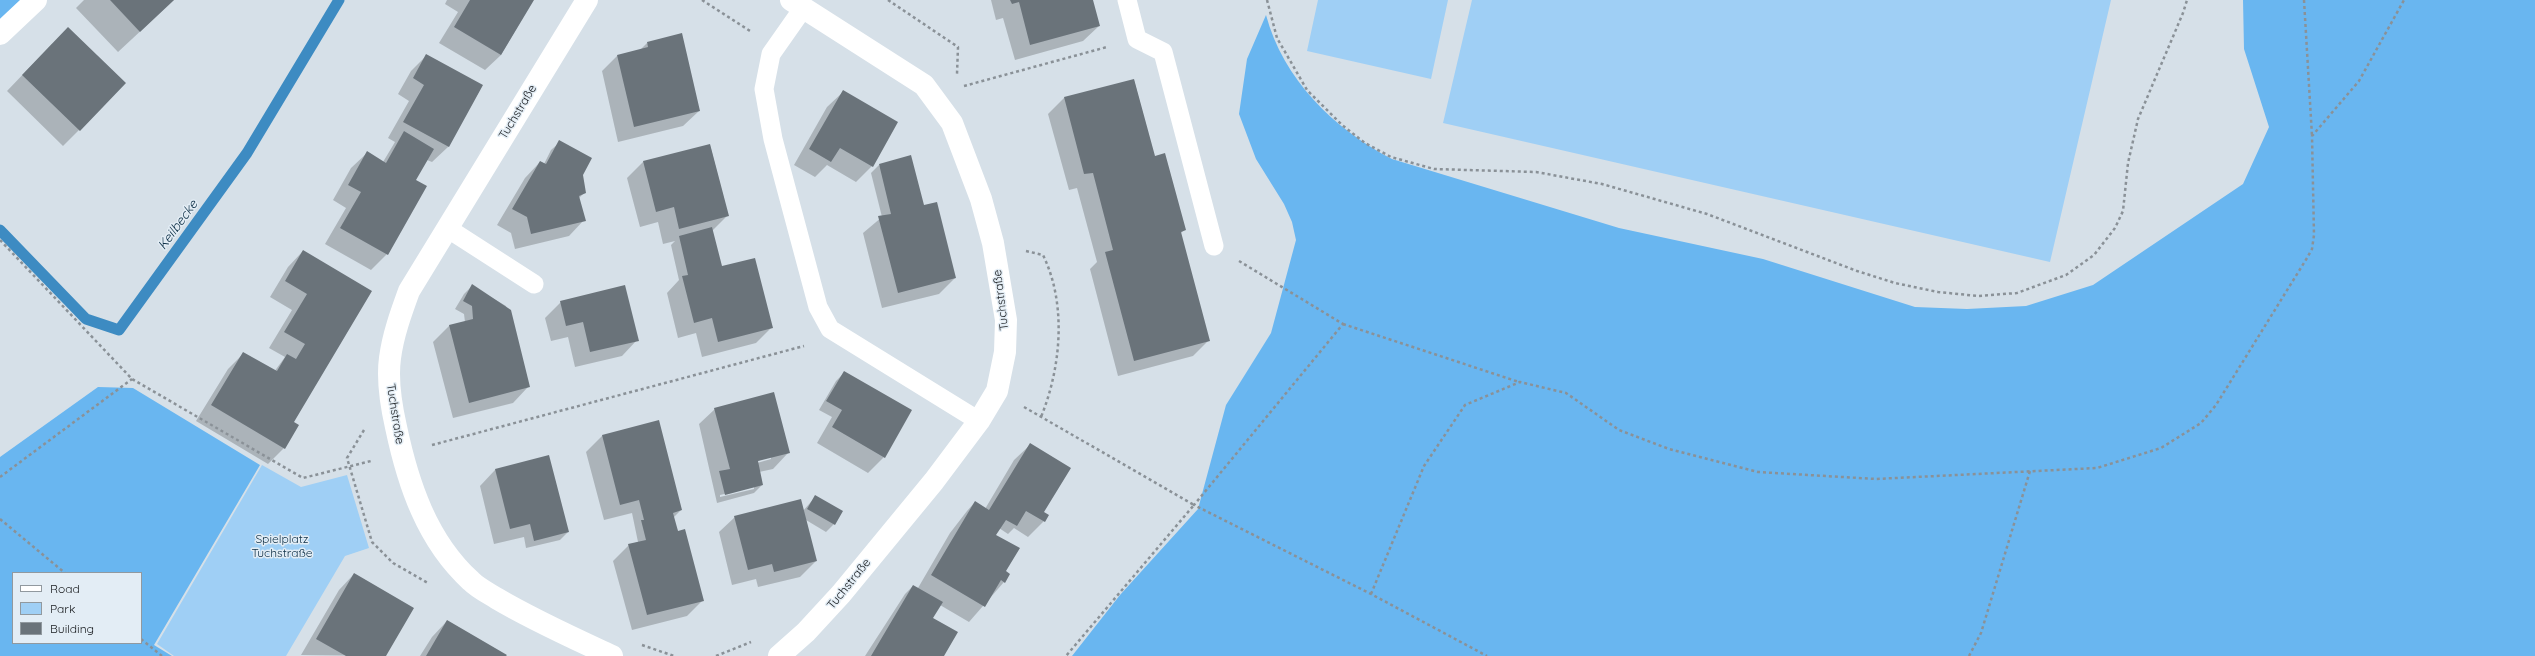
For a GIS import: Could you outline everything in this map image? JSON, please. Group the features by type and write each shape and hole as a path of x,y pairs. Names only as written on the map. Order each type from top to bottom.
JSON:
{"street":[{"path":"0,34 36,0"},
{"name":"Tuchstraße","path":"587,0 409,291 397,324 390,358 390,390 402,454 420,510 450,560 472,583 511,607 612,656"},
{"name":"Tuchstraße","path":"779,656 806,632 841,594 934,481 979,421 997,392 1003,359 1006,320 1003,297 981,199 952,123 924,86 796,9"}],"lane":[{"path":"1127,0 1137,38 1164,52 1214,246"},
{"path":"796,9 771,54 764,89 774,139 818,307 830,329 845,336 979,421"},
{"path":"447,228 534,284"}],"path":[{"path":"702,0 752,32 765,36 796,9"},
{"path":"888,0 958,47 957,78 959,88"},
{"path":"1267,0 1277,38 1291,65 1307,90 1342,125 1366,143 1392,157 1434,169 1536,172 1602,184 1707,214 1856,271 1889,281 1938,292 1978,296 2017,293 2066,275 2094,255 2115,228 2123,211 2128,163 2138,119 2183,13 2187,0"},
{"path":"1214,246 1343,324 1520,382 1566,393 1619,430 1669,449 1758,472 1876,479 2097,468 2130,459 2161,448 2201,423 2216,406 2312,249 2314,235 2312,136 2304,0"},
{"path":"2312,136 2359,81 2404,0"},
{"path":"932,95 1099,49"},
{"path":"0,240 132,379 303,478 402,454 845,336"},
{"path":"1066,656 1194,505 1343,324"},
{"path":"0,477 132,379"},
{"path":"1041,417 1051,382"},
{"path":"1371,594 1424,466 1465,405 1520,382"},
{"path":"1018,404 1194,505 1371,594 1487,656"},
{"path":"365,428 346,458 372,542"},
{"path":"1969,656 1981,633 2030,472"},
{"path":"0,519 65,572"},
{"path":"142,640 162,656"},
{"path":"640,644 674,656"}],"green space":[{"path":"1318,0 1448,0 1431,79 1307,51"},
{"path":"1472,0 2111,0 2050,262 1443,123"},
{"name":"Spielplatz Tuchstraße","path":"262,465 301,487 347,475 369,548 345,556 286,656 174,656 157,644"}],"shaded area":[{"path":"0,0 41,0 0,38"},
{"path":"2243,0 2535,0 2535,656 1072,656 1120,595 1198,509 1226,405 1271,333 1296,240 1292,222 1284,204 1256,159 1239,114 1247,59 1266,15 1274,38 1285,60 1298,81 1314,100 1350,133 1392,159 1619,228 1763,259 1915,307 1967,309 2026,306 2093,285 2243,184 2269,127 2244,49"},
{"path":"98,387 133,388 260,465 154,645 172,656 0,656 0,457"}],"building":[{"path":"110,0 174,0 140,32"},
{"path":"470,0 534,0 501,55 454,27"},
{"path":"1010,0 1093,0 1100,26 1030,45 1019,2 1012,4"},
{"path":"68,27 126,83 80,131 22,75"},
{"path":"682,33 700,111 634,127 617,55 648,47 647,42"},
{"path":"426,54 483,85 449,147 403,122 424,85 413,78"},
{"path":"1134,79 1155,156 1165,153 1186,230 1181,232 1210,341 1134,361 1105,252 1113,250 1093,173 1084,174 1064,97"},
{"path":"843,90 898,122 873,167 840,148 831,162 809,149"},
{"path":"404,131 434,149 416,180 427,186 388,255 340,228 361,192 348,185 367,151 386,163"},
{"path":"559,140 592,158 583,175 586,193 579,196 586,221 531,234 527,217 512,209 540,161 546,164"},
{"path":"710,144 729,216 679,229 674,207 656,212 643,161"},
{"path":"911,155 924,205 937,202 956,278 898,293 878,216 891,214 879,164"},
{"path":"712,227 722,266 755,258 773,328 718,342 712,318 694,323 682,276 688,275 679,236"},
{"path":"303,250 372,291 294,422 299,425 285,449 211,405 243,352 277,371 287,354 296,359 305,344 284,332 307,294 285,281"},
{"path":"472,284 511,310 530,387 469,403 449,325 473,319 472,306 463,301"},
{"path":"625,285 639,341 590,352 583,322 566,326 560,301"},
{"path":"844,371 912,410 885,458 832,427 842,410 826,401"},
{"path":"774,392 790,453 758,461 763,485 725,495 719,471 730,469 714,408"},
{"path":"659,420 682,510 673,513 678,531 685,529 704,601 647,615 628,544 646,540 641,520 644,520 639,500 620,505 602,435"},
{"path":"1030,443 1071,468 1044,512 1049,515 1045,522 1026,511 1017,526 1006,520 996,535 1020,548 1006,571 1010,574 1005,583 1001,580 985,607 931,575 975,501 989,510"},
{"path":"549,455 569,532 534,541 530,524 510,529 495,469"},
{"path":"815,495 843,511 835,525 807,509"},
{"path":"801,499 817,561 774,572 772,564 748,570 734,516"},
{"path":"354,573 414,608 386,656 346,656 316,639"},
{"path":"913,585 943,602 933,618 958,632 944,656 871,656"},
{"path":"447,620 507,655 426,656"}],"waterway":[{"name":"Keilbecke","path":"0,230 86,319 119,330 247,153 339,0"}]}
